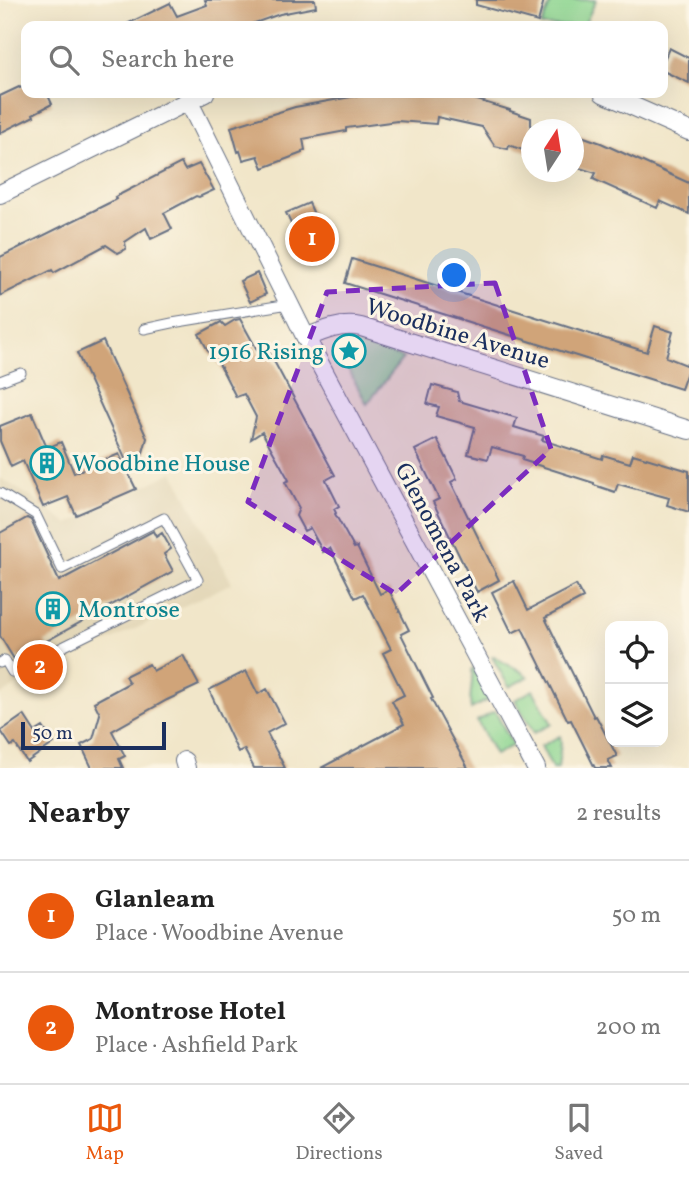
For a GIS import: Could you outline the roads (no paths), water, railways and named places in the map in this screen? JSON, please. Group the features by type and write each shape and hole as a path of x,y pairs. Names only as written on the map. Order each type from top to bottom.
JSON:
{"street":[{"path":"0,194 192,98"},
{"path":"197,98 306,338"},
{"path":"614,98 689,131"},
{"name":"Woodbine Avenue","path":"306,338 336,327 361,327 689,430"},
{"name":"Glenomena Park","path":"306,338 536,768"}],"lane":[{"path":"144,330 289,304"},
{"path":"0,382 21,373"},
{"path":"0,493 36,515 62,569 164,519 198,579 12,672 5,660 0,663"}],"place":[{"name":"Glanleam","path":"312,239"},
{"name":"1916 Rising","path":"349,351"},
{"name":"Woodbine House","path":"47,463"},
{"name":"Montrose","path":"53,609"},
{"name":"Montrose Hotel","path":"40,667"}]}
